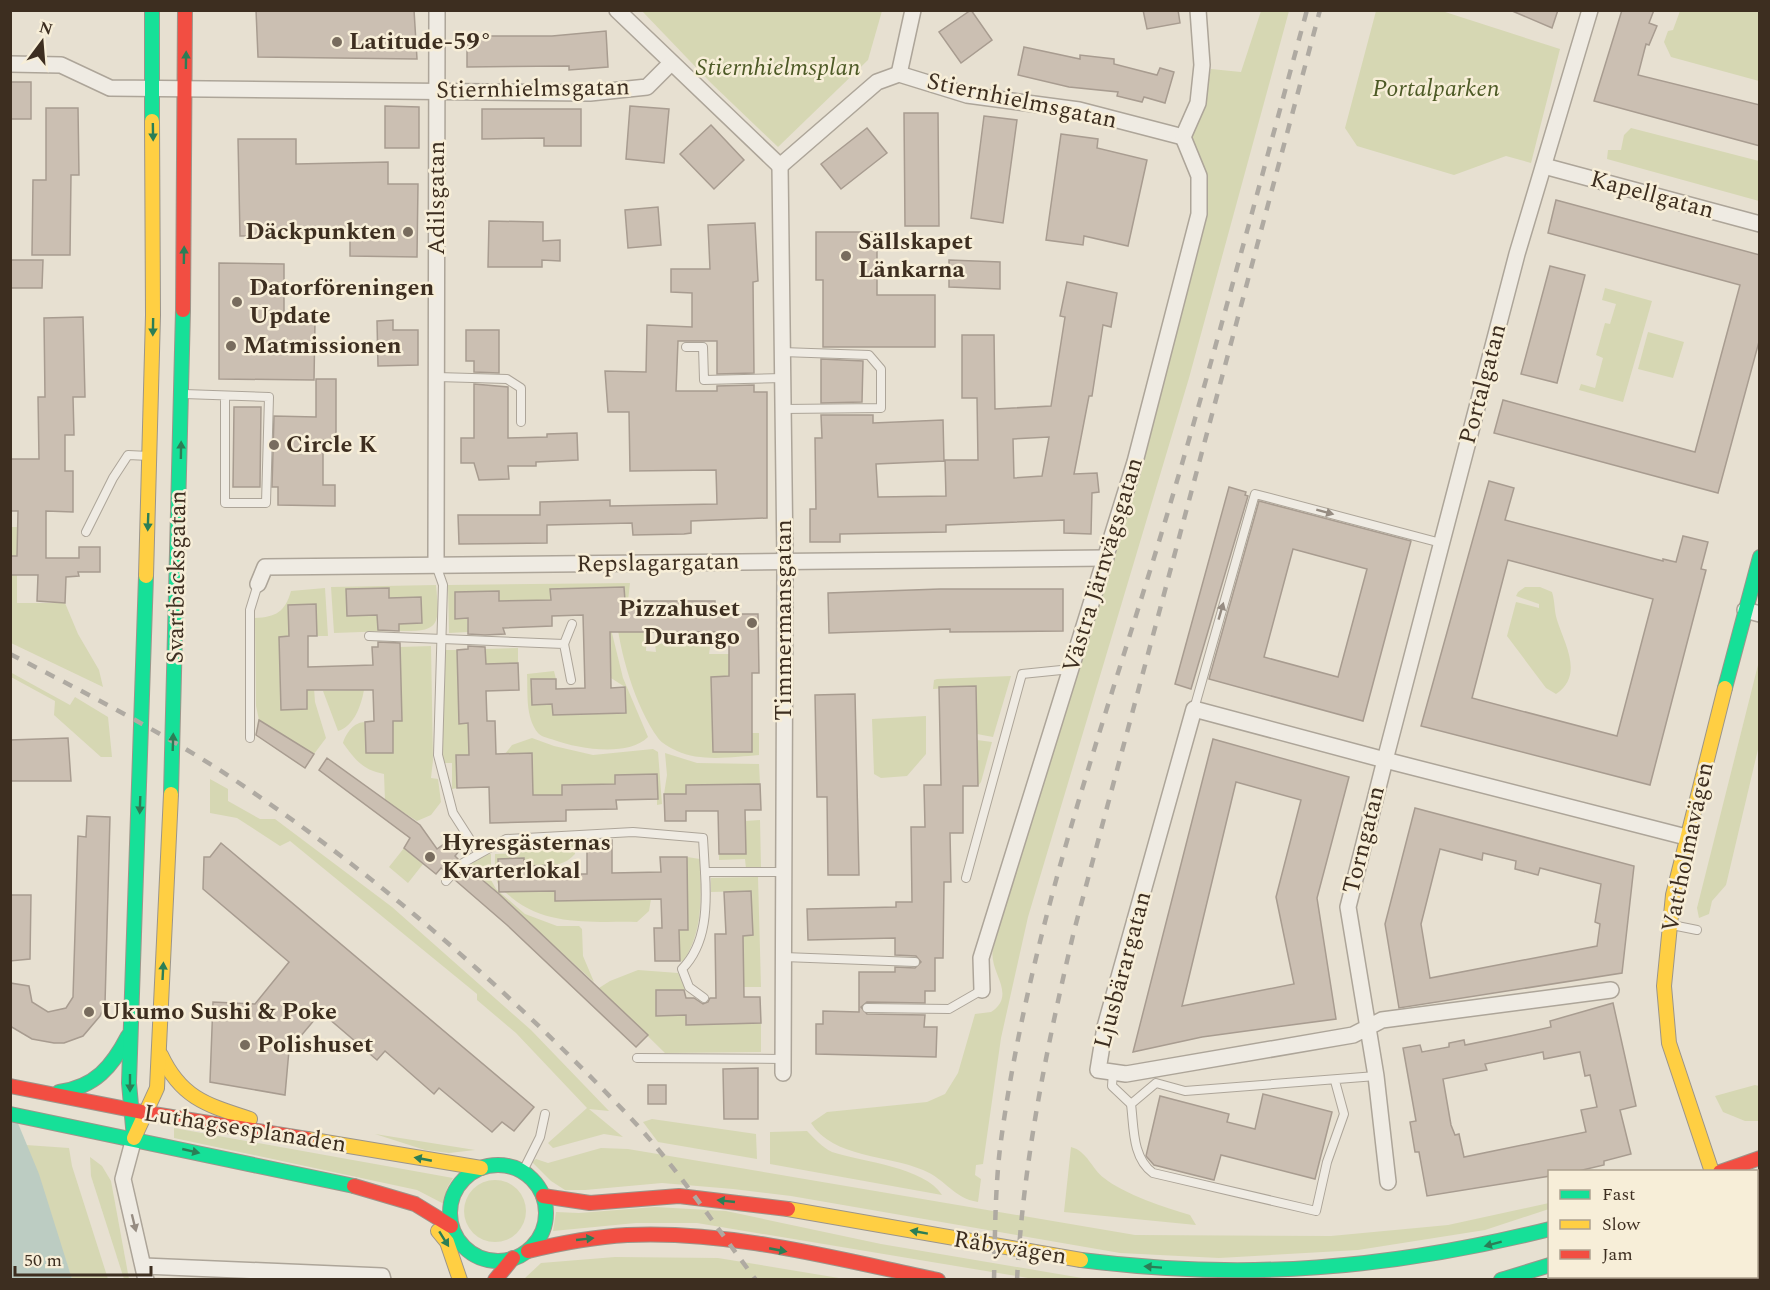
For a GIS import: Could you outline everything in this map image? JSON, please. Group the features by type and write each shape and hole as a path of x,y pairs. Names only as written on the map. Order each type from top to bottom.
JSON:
{"main road":[{"name":"Svartbäcksgatan","path":"134,1138 131,1110 132,1028 153,315 152,10"},
{"name":"Svartbäcksgatan","path":"134,1138 158,1088 171,812 182,394 185,10"},
{"name":"Vattholmavägen","path":"1711,1170 1669,1043 1664,986 1670,925 1686,837 1752,612 1760,557"},
{"path":"47,1093 70,1091 92,1084 115,1062 132,1028"},
{"path":"159,1050 167,1071 179,1087 194,1100 301,1137"},
{"name":"Luthagsesplanaden","path":"14,1086 147,1113 481,1168"},
{"name":"Luthagsesplanaden","path":"10,1114 134,1138 360,1188 420,1204 436,1212 451,1226"},
{"path":"1726,1170 1760,1158"},
{"path":"462,1245 475,1255 491,1260 513,1258 528,1251 539,1238 545,1223 543,1196 534,1181 523,1172 506,1165 481,1168 466,1176 456,1189 450,1209 451,1226 462,1245 474,1280"},
{"path":"360,1188 405,1205 432,1223 447,1242 460,1280"},
{"name":"Råbyvägen","path":"543,1196 560,1202 578,1203 671,1196 772,1206 1056,1257 1145,1267 1235,1272 1386,1262 1474,1249 1548,1229"},
{"name":"Råbyvägen","path":"528,1251 556,1242 619,1235 661,1235 755,1245 938,1280"},
{"path":"495,1280 513,1258"},
{"path":"1501,1280 1548,1266"}],"street":[{"name":"Adilsgatan","path":"436,565 437,10"},
{"path":"617,10 780,166"},
{"path":"899,74 913,10"},
{"path":"1183,137 1198,104 1202,65 1198,10"},
{"name":"Portalgatan","path":"1385,760 1517,254 1590,10"},
{"name":"Stiernhielmsgatan","path":"152,88 590,93 646,87 671,63"},
{"path":"10,64 61,65 110,88 152,88"},
{"name":"Stiernhielmsgatan","path":"780,166 877,82 899,74 967,94 1078,110 1183,137"},
{"name":"Västra Järnvägsgatan","path":"982,990 981,958 1135,462 1199,214 1199,176 1183,137"},
{"name":"Timmermansgatan","path":"780,166 785,561 783,1066"},
{"name":"Kapellgatan","path":"1544,166 1760,224"},
{"name":"Repslagargatan","path":"258,584 265,567 1106,558"},
{"path":"1194,709 1686,837"},
{"name":"Ljusbärargatan","path":"1194,709 1105,1027 1098,1070 1126,1074 1353,1035 1368,1027"},
{"name":"Torngatan","path":"1385,760 1348,906 1376,1076 1388,1182"},
{"path":"1368,1027 1388,1019 1611,990"},
{"name":"Svartbäcksgatan","path":"134,1138 123,1179 145,1273"},
{"path":"145,1273 382,1276 384,1280"}],"lane":[{"path":"686,347 703,347 704,380 783,378"},
{"path":"782,352 869,355 881,369 881,408 783,409"},
{"path":"437,377 507,379 521,388 521,422"},
{"path":"182,394 269,397 266,503 225,503 225,396"},
{"path":"86,532 113,478 128,455 150,456"},
{"path":"1194,709 1255,494 1441,543"},
{"path":"436,565 443,585 438,755 453,813 478,852"},
{"path":"250,738 250,610 258,584"},
{"path":"571,680 564,644 572,624"},
{"path":"369,636 564,644"},
{"path":"966,878 1022,674 1071,669"},
{"path":"446,881 460,864 478,852 506,839 633,832 702,838 705,922 687,964 682,969 689,987 704,998"},
{"path":"705,872 784,872"},
{"path":"1670,925 1697,930"},
{"path":"784,957 915,962"},
{"path":"867,1008 949,1009 982,990"},
{"path":"637,1058 783,1066"},
{"path":"1113,1072 1112,1086 1131,1104 1139,1157 1144,1167 1153,1173 1316,1212 1327,1162 1344,1114 1335,1081"},
{"path":"1131,1104 1156,1083 1185,1091 1376,1076"},
{"path":"523,1172 540,1137 545,1114"}],"green space":[{"name":"Stiernhielmsplan","path":"642,11 882,11 868,60 778,147 711,83"},
{"path":"1261,11 1289,11 1189,378 1028,917 1001,1038 983,1164 976,1165 975,1175 981,1179 978,1202 969,1200 923,1170 862,1154 833,1143 811,1123 827,1112 927,1102 945,1094 958,1073 975,1014 991,1012 999,1005 1002,998 1000,982 994,966 993,949 1109,556 1204,197 1191,143 1211,69 1241,72"},
{"name":"Portalparken","path":"1376,11 1442,11 1560,49 1531,163 1506,156 1454,175 1357,146 1345,128"},
{"path":"1680,11 1759,11 1759,81 1671,57 1664,42 1668,31 1673,30"},
{"path":"1631,128 1759,161 1759,201 1607,159 1608,150 1621,150 1624,135"},
{"path":"1605,288 1652,301 1623,402 1579,390 1581,384 1595,388 1603,358 1596,355 1605,323 1610,324 1616,304 1602,300"},
{"path":"1648,332 1684,342 1673,378 1638,369"},
{"path":"10,527 17,527 17,603 65,603 78,634 99,670 103,687 11,643"},
{"path":"630,583 628,601 631,632 647,632 646,651 656,652 655,644 711,641 709,654 729,654 729,673 752,676 711,677 713,752 752,752 752,733 759,733 759,755 696,757 677,751 659,740 635,694 621,644 616,613 625,612 624,587 551,589 551,600 499,601 498,591 455,592 455,618 467,618 468,632 449,633 448,585"},
{"path":"436,585 437,618 429,628 396,631 396,624 422,623 421,597 389,598 389,588 347,616 390,615 390,631 334,633 331,587"},
{"path":"1525,587 1540,587 1552,592 1556,617 1568,649 1571,669 1569,678 1556,694 1546,688 1507,636 1516,602 1539,608 1539,604 1516,596"},
{"path":"325,588 328,636 317,636 288,605 289,636 279,637 281,710 307,709 307,688 314,688 315,702 326,738 314,754 259,720 256,706 255,618 274,615 283,609 291,591"},
{"path":"610,625 623,678 648,737 628,747 603,749 576,746 541,736 534,727 529,712 527,674 554,671 556,679 532,705 552,704 553,715 626,713 625,687 611,678"},
{"path":"431,646 433,760 431,778 438,779 441,802 431,815 417,821 385,801 384,774 370,770 360,763 343,743 351,729 365,722 366,753 393,752 393,721 400,647"},
{"path":"518,648 518,663 495,663 486,669 485,649"},
{"path":"442,650 457,650 459,723 468,723 469,755 457,755 457,788 452,789 452,763 443,763"},
{"path":"1759,661 1759,745 1726,885 1712,901 1709,914 1699,918 1697,908"},
{"path":"10,672 70,705 75,697 108,717 112,757 101,757 54,715 55,701 11,677"},
{"path":"1011,676 993,737 977,734 976,686 933,689 934,680 937,679"},
{"path":"364,690 359,709 348,725 338,731 323,691"},
{"path":"926,716 926,754 907,776 881,778 874,774 872,719"},
{"path":"532,738 554,746 593,755 653,749 658,752 662,804 657,805 657,774 615,775 615,784 562,785 562,797 533,796 532,753 505,754 512,745"},
{"path":"977,740 992,742 978,786"},
{"path":"665,753 697,763 759,764 760,784 686,785 686,794 664,794 667,775"},
{"path":"210,779 228,789 228,801 260,819 275,819 392,907 531,1030 609,1111 589,1109 623,1137 604,1134 553,1148 548,1143 587,1108 516,1033 477,1000 477,994 290,841 280,846 237,818 210,813"},
{"path":"760,820 761,867 746,869 745,859 719,860 719,854 745,853 745,821"},
{"path":"574,843 575,854 558,864 524,866 524,858 498,859 499,875 525,875 525,892 555,891 556,901 651,899 649,911 637,922 588,922 556,918 526,907 499,886 495,854 519,853 526,844"},
{"path":"404,848 423,864 408,883 389,867"},
{"path":"491,854 491,880 496,889 525,914 557,926 579,926 582,929 583,956 594,982 466,866 482,855"},
{"path":"687,857 700,859 701,899 695,937 683,962 680,961 679,930 688,930"},
{"path":"758,877 761,987 744,987 743,936 753,935 751,891 711,892 711,878"},
{"path":"638,970 678,973 686,990 656,990 656,1016 686,1015 686,1025 761,1023 761,1052 665,1053 599,988"},
{"path":"1755,1085 1759,1086 1759,1121 1745,1121 1723,1112 1715,1096"},
{"path":"652,1119 756,1134 757,1159 658,1142 643,1122"},
{"path":"174,1128 453,1178 447,1188 444,1204 417,1190 174,1138"},
{"path":"807,1131 832,1152 908,1172 934,1186 942,1195 770,1164 770,1132"},
{"path":"375,1134 475,1150 449,1153 425,1150"},
{"path":"26,1145 69,1148 72,1166 108,1279 72,1279"},
{"path":"1071,1147 1081,1152 1112,1184 1146,1200 1190,1215 1196,1225 1064,1212"},
{"path":"601,1148 628,1149 1135,1235 1331,1236 1448,1225 1548,1203 1548,1209 1485,1230 1358,1250 1219,1258 1120,1253 791,1196 733,1189 662,1183 565,1190 551,1181 532,1162 536,1159 548,1163"},
{"path":"90,1157 102,1166 111,1181 129,1279 124,1279 91,1176"},
{"path":"495,1180 507,1182 517,1189 524,1199 526,1211 524,1223 517,1233 507,1240 495,1242 483,1240 473,1233 466,1223 464,1211 466,1199 473,1189 483,1182"},
{"path":"655,1207 726,1211 881,1244 1088,1279 1034,1279 697,1223 636,1223 553,1231 556,1212 579,1213"},
{"path":"615,1257 718,1258 845,1279 524,1279 541,1263"}],"shaded area":[{"path":"10,1104 39,1174 72,1279 11,1279"}],"building":[{"name":"Latitude-59°","path":"256,10 414,10 417,59 258,57"},
{"path":"971,10 992,40 961,63 939,32"},
{"path":"1143,10 1178,10 1180,23 1147,29"},
{"path":"1510,10 1558,10 1552,28"},
{"path":"1622,10 1654,10 1649,23 1657,26 1649,45 1646,44 1638,75 1760,105 1760,146 1594,101"},
{"path":"606,31 608,67 569,70 569,66 467,67 467,36 552,36"},
{"path":"1024,47 1080,59 1080,55 1114,59 1114,64 1157,75 1160,68 1174,72 1165,103 1144,97 1142,102 1117,96 1118,92 1069,87 1018,75"},
{"path":"10,82 31,82 31,119 10,119"},
{"path":"385,106 419,107 419,148 385,148"},
{"path":"630,106 669,109 664,163 626,159"},
{"path":"46,108 78,108 79,175 71,175 70,255 32,255 33,180 46,180"},
{"path":"482,109 581,109 581,146 544,146 544,138 482,139"},
{"path":"904,113 938,113 939,226 905,226"},
{"path":"984,116 1017,120 1003,223 971,218"},
{"path":"711,125 744,160 714,189 680,154"},
{"path":"867,128 887,153 841,189 821,164"},
{"path":"1061,134 1098,139 1097,148 1147,160 1128,246 1084,236 1083,245 1046,240"},
{"path":"238,139 296,139 296,164 388,162 388,184 418,184 417,257 350,256 350,234 240,236"},
{"path":"1556,200 1760,255 1760,338 1718,493 1494,433 1503,400 1695,452 1740,285 1548,233"},
{"path":"658,207 661,245 628,248 625,210"},
{"path":"489,221 543,222 543,241 560,240 560,261 542,260 542,267 488,267"},
{"path":"755,223 758,281 753,282 754,373 717,374 717,341 678,341 676,391 717,391 717,386 754,385 754,392 767,392 767,518 691,521 691,533 684,534 633,535 632,523 547,525 547,543 459,544 458,515 540,515 540,502 610,500 610,506 717,504 716,470 630,471 629,412 608,412 605,371 646,372 647,325 692,327 692,293 671,292 671,269 710,269 708,225"},
{"path":"816,232 877,232 877,295 935,295 935,347 823,347 823,280 816,280"},
{"path":"10,260 43,260 42,288 10,288"},
{"path":"949,260 1000,262 1000,289 949,287"},
{"path":"219,263 284,264 284,320 315,321 314,380 219,379"},
{"path":"1550,266 1585,275 1557,383 1521,374"},
{"path":"1067,282 1117,293 1111,327 1103,325 1092,396 1089,396 1074,474 1097,473 1099,492 1092,493 1091,534 1064,533 1064,520 946,525 946,532 840,534 840,542 810,542 810,509 816,509 815,438 822,438 821,415 873,415 873,423 943,420 944,461 876,464 878,497 946,496 945,460 978,460 977,398 962,398 962,335 994,335 995,409 1051,406 1065,317 1060,316","holes":["1049,437 1042,476 1014,478 1013,439"]},
{"path":"83,317 85,397 73,397 74,435 65,435 65,471 73,471 73,512 46,511 46,558 79,558 79,547 100,547 100,572 78,572 79,576 66,577 65,603 37,601 38,575 10,575 10,556 17,556 18,511 10,511 10,459 39,459 38,397 45,397 44,318"},
{"path":"393,320 393,330 418,330 418,365 378,366 377,321"},
{"path":"466,330 499,330 499,373 474,372 474,361 466,361"},
{"path":"821,359 863,361 862,402 821,403"},
{"name":"Circle K","path":"316,379 336,379 336,440 323,440 323,485 335,485 335,506 278,505 278,487 272,487 274,416 316,417"},
{"path":"474,384 508,387 508,438 547,437 547,434 577,433 578,460 536,462 536,466 508,466 509,479 479,480 474,463 461,463 461,438 474,438"},
{"path":"234,407 261,407 260,487 233,487"},
{"path":"1489,481 1514,488 1505,520 1663,561 1663,559 1676,562 1683,536 1708,542 1701,569 1706,570 1650,785 1421,726","holes":["1508,560 1653,599 1617,736 1472,698"]},
{"path":"1229,487 1246,492 1245,495 1248,496 1191,689 1175,684"},
{"path":"1259,501 1411,541 1363,721 1209,679","holes":["1293,549 1367,569 1338,677 1264,657"]},
{"path":"624,587 625,601 715,601 715,614 758,614 759,673 752,673 752,752 713,752 711,677 729,676 729,632 610,632 611,688 625,687 626,713 553,715 552,704 532,705 531,679 556,679 556,689 585,688 583,615 552,616 552,626 503,628 505,634 485,635 468,634 468,618 455,619 455,592 499,591 499,601 551,600 550,589"},
{"path":"389,588 389,598 421,597 422,623 399,624 399,631 378,630 377,615 347,616 346,589"},
{"path":"940,589 1063,589 1063,631 950,632 950,629 829,633 828,593"},
{"path":"316,604 317,636 308,636 308,667 373,665 372,647 378,647 378,642 400,643 402,721 393,721 393,753 366,753 365,722 374,721 373,690 307,690 307,709 281,710 279,637 289,636 288,605"},
{"path":"468,646 485,647 486,664 518,663 519,690 486,691 487,721 495,721 496,754 532,753 533,795 562,795 562,785 615,784 615,775 657,774 658,799 616,800 617,809 566,810 566,821 490,823 489,787 457,788 456,755 469,755 468,723 459,724 457,650 468,649"},
{"path":"976,686 978,786 963,786 963,833 950,833 951,882 944,882 943,958 935,958 935,991 925,991 925,1003 867,1002 861,1007 867,1014 925,1015 924,1027 937,1027 936,1057 816,1054 816,1024 823,1024 823,1011 859,1012 859,972 895,972 895,967 915,968 921,962 916,956 895,955 895,938 808,940 807,909 896,907 896,902 912,902 911,827 925,827 924,785 941,785 939,687"},
{"path":"855,694 859,875 828,875 827,797 817,797 815,695"},
{"path":"259,720 314,754 305,768 256,735"},
{"path":"68,738 71,781 10,781 10,740"},
{"path":"1213,739 1349,777 1317,898 1336,1019 1202,1037 1133,1052","holes":["1236,782 1301,800 1276,897 1294,984 1182,1006"]},
{"path":"327,758 420,825 437,849 448,841 460,850 455,856 458,859 446,872 441,868 436,874 404,848 410,838 319,770"},
{"path":"760,784 761,810 745,810 746,854 719,854 718,811 686,811 686,821 665,821 664,794 686,794 686,785"},
{"path":"1415,808 1634,866 1622,973 1399,1008 1385,924","holes":["1440,849 1482,860 1483,853 1516,861 1515,869 1538,875 1540,868 1601,884 1595,922 1600,924 1597,946 1430,978 1421,924"]},
{"path":"87,816 110,817 105,1004 100,1016 83,1036 64,1043 32,1039 10,1026 10,983 29,986 32,1002 48,1012 66,1008 73,997 78,836 86,837"},
{"path":"612,840 612,873 661,872 660,857 687,857 688,930 679,930 680,961 655,961 654,928 662,928 661,899 555,901 555,891 499,892 498,859 524,858 524,866 557,865 557,874 587,874 587,841"},
{"name":"Polishuset","path":"221,843 534,1107 514,1131 502,1122 492,1132 439,1088 434,1094 385,1051 377,1060 321,1012 289,1050 285,1095 210,1082 213,1002 255,1004 289,962 203,889 204,857 210,857"},
{"path":"467,867 499,894 648,1035 636,1047 507,925 455,880"},
{"path":"751,891 753,935 743,936 744,997 760,997 761,1023 686,1025 686,1015 656,1016 656,990 684,990 686,998 694,998 703,1004 710,998 716,998 715,934 726,934 724,892"},
{"path":"10,895 31,895 30,959 10,961"},
{"path":"1613,1003 1636,1106 1620,1110 1631,1154 1604,1161 1604,1165 1583,1170 1548,1170 1548,1176 1427,1196 1419,1152 1415,1152 1410,1122 1416,1121 1403,1048 1420,1045 1422,1052 1449,1047 1449,1043 1464,1040 1465,1045 1551,1027 1550,1021","holes":["1543,1052 1544,1059 1580,1052 1585,1076 1590,1075 1597,1107 1581,1110 1586,1132 1464,1157 1459,1134 1455,1135 1451,1125 1443,1079 1487,1070 1485,1064"]},
{"path":"758,1068 758,1119 724,1119 723,1069"},
{"path":"648,1085 666,1085 666,1104 648,1104"},
{"path":"1263,1094 1332,1112 1315,1179 1221,1155 1214,1180 1154,1165 1146,1156 1160,1096 1229,1114 1227,1122 1255,1129"}],"railway":[{"path":"994,1280 1000,1148 1013,1068 1048,911 1092,756 1183,461 1307,10"},
{"path":"1017,1280 1025,1191 1038,1104 1074,931 1320,10"},
{"path":"10,654 193,753 273,806 380,886 530,1018 625,1112 677,1173 756,1280"}],"traffic: fast":[{"path":"152,10 152,121"},
{"path":"171,794 183,310"},
{"path":"1725,688 1760,557"},
{"path":"134,1138 129,1083 146,576"},
{"path":"59,1092 83,1086 101,1074 116,1057 128,1036"},
{"path":"10,1114 354,1186"},
{"path":"498,1165 516,1169 532,1179 542,1195 546,1213 542,1231 532,1247 516,1257 498,1261 480,1257 464,1247 454,1231 450,1213 454,1195 464,1179 480,1169 498,1165"},
{"path":"1081,1260 1201,1270 1317,1267 1432,1254 1548,1229"},
{"path":"1501,1280 1548,1266"}],"traffic: slow":[{"path":"146,576 153,315 152,121"},
{"path":"1711,1170 1669,1043 1664,986 1673,895 1725,688"},
{"path":"134,1138 157,1088 171,794"},
{"path":"161,1055 177,1081 197,1098 250,1119"},
{"path":"307,1139 481,1168"},
{"path":"788,1209 1081,1260"},
{"path":"438,1231 447,1242 460,1280"}],"traffic: jam":[{"path":"183,310 185,10"},
{"path":"10,1086 147,1113 307,1139"},
{"path":"1726,1170 1760,1158"},
{"path":"354,1186 415,1204 451,1226"},
{"path":"543,1196 590,1203 679,1196 788,1209"},
{"path":"528,1251 614,1236 705,1237 823,1255 938,1280"},
{"path":"495,1280 513,1258"}],"place":[{"name":"Latitude-59°","path":"337,42"},
{"name":"Däckpunkten","path":"408,232"},
{"name":"Sällskapet Länkarna","path":"846,256"},
{"name":"Datorföreningen Update","path":"237,302"},
{"name":"Matmissionen","path":"231,346"},
{"name":"Circle K","path":"274,445"},
{"name":"Pizzahuset Durango","path":"752,623"},
{"name":"Hyresgästernas Kvarterlokal","path":"430,857"},
{"name":"Ukumo Sushi & Poke","path":"89,1012"},
{"name":"Polishuset","path":"245,1045"}]}
